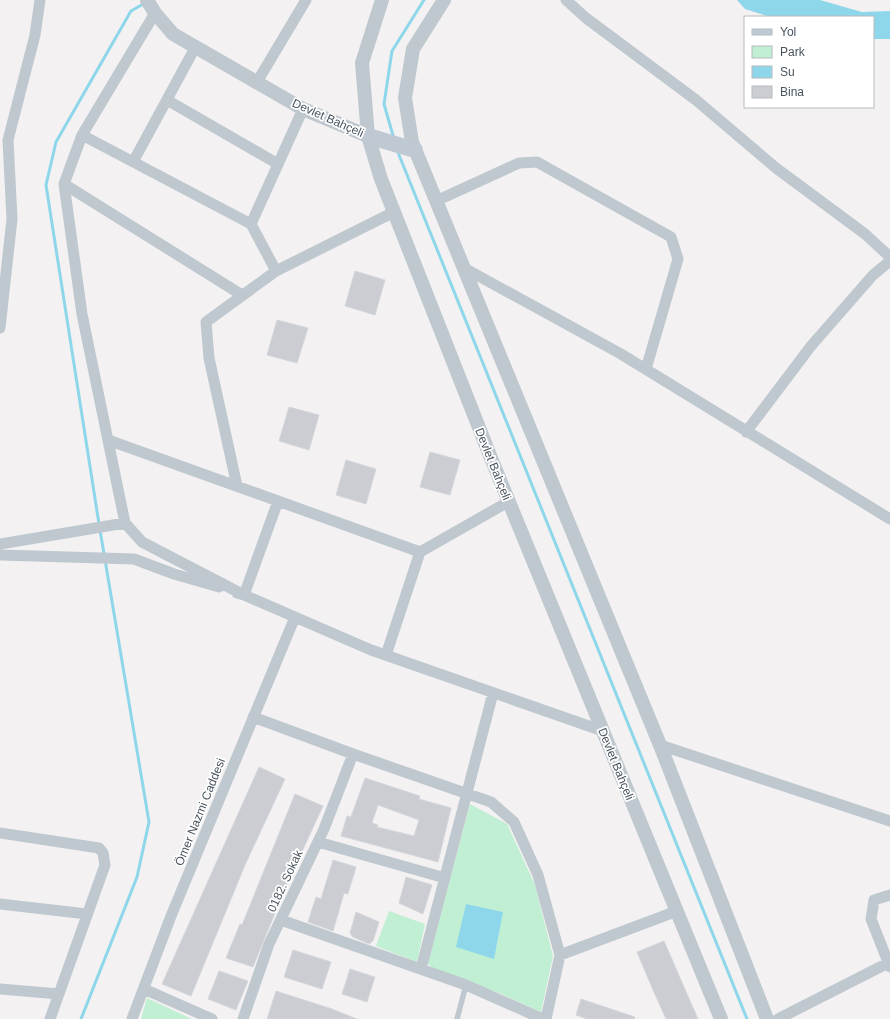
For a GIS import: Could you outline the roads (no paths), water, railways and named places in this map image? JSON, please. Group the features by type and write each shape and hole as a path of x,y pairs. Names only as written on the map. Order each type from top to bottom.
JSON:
{"main road":[{"path":"368,136 415,150"}],"street":[{"path":"0,328 3,267 12,219 4,142 35,35 40,0"},
{"name":"Devlet Bahçeli","path":"147,0 155,13 173,34 303,109 368,136 381,179 508,502 721,1019"},
{"path":"257,82 306,0"},
{"path":"368,136 362,62 382,0"},
{"path":"444,0 414,49 405,98 412,142 660,745 767,1019"},
{"path":"566,0 586,18 696,100 776,168 865,234 890,257"},
{"path":"155,13 82,135 64,184 82,314 124,523 142,542 244,595 386,655 603,731"},
{"path":"133,162 196,46"},
{"path":"167,100 278,164"},
{"path":"251,224 303,109"},
{"path":"82,135 251,224 276,271"},
{"path":"436,201 519,163 537,162 671,237 678,259 646,370"},
{"path":"64,184 242,295"},
{"path":"238,486 209,358 206,322 276,271 394,212"},
{"path":"746,432 811,346 873,274 890,261"},
{"path":"464,268 621,354 890,519"},
{"path":"108,440 420,552"},
{"path":"244,595 278,501"},
{"path":"386,655 420,552 508,502"},
{"path":"0,544 124,523"},
{"path":"0,555 134,559 174,574 244,595"},
{"name":"Ömer Nazmi Caddesi","path":"132,1019 171,916 295,617"},
{"path":"421,970 493,692"},
{"path":"253,717 353,754 491,802 514,822 538,875 560,955 544,1019 466,985 281,920"},
{"path":"660,745 890,821"},
{"name":"0182. Sokak","path":"243,1019 269,944 318,842 353,754"},
{"path":"0,833 99,848 103,853 105,865 50,1019"},
{"path":"318,842 445,878"},
{"path":"778,1019 890,964 871,920 874,900 890,895"},
{"path":"0,904 87,914"},
{"path":"560,955 677,911"},
{"path":"144,989 212,1019"},
{"path":"0,990 59,994"}],"lane":[{"path":"457,1019 466,985"}],"water":[{"path":"737,0 820,0 862,12 890,11 890,39 874,39 874,16 767,16 745,9"},
{"path":"466,904 503,912 494,959 456,947"}],"waterway":[{"path":"394,139 384,104 392,51 424,0"},
{"path":"99,524 46,185 56,142 131,11 145,3"},
{"path":"397,150 747,1019"},
{"path":"81,1019 137,877 149,822 100,530"}]}
